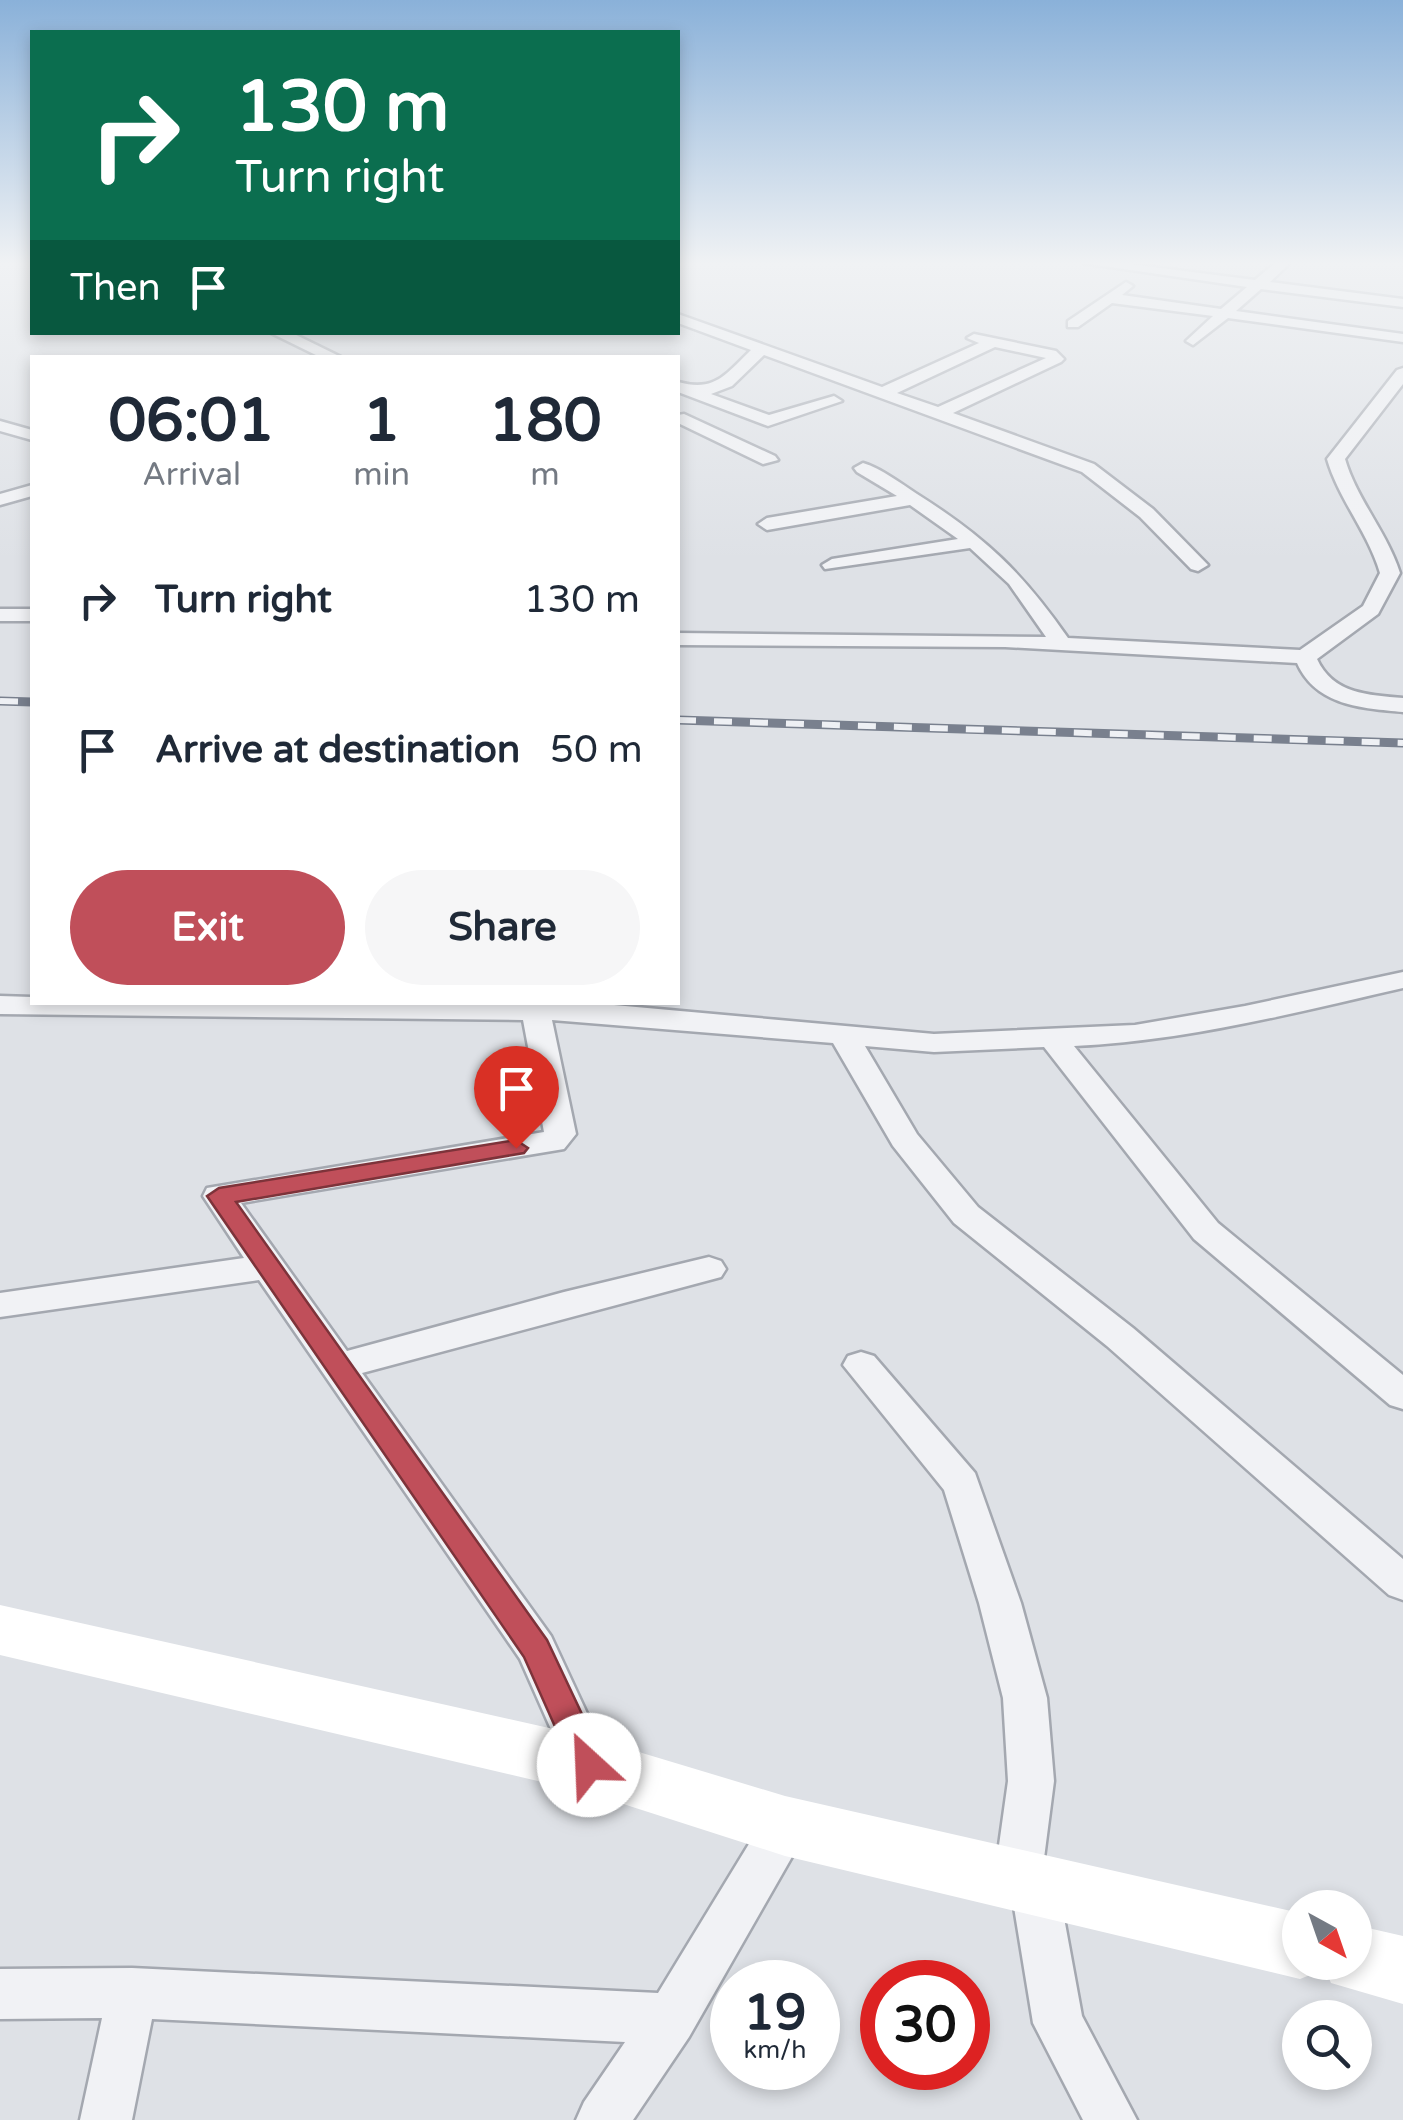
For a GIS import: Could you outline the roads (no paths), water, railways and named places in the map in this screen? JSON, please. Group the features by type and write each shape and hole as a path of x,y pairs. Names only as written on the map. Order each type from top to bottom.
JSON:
{"main road":[{"path":"0,1630 589,1765 785,1826 1282,1942"},
{"path":"1372,1963 1403,1970"}],"street":[{"path":"698,393 726,382 747,362"},
{"path":"794,362 1088,468 1166,529 1198,565"},
{"path":"883,392 950,362"},
{"path":"939,413 1052,362"},
{"path":"680,639 1062,644 1305,658 1371,610 1390,573 1384,549 1355,506 1336,459 1403,373"},
{"path":"680,388 774,420 834,401"},
{"path":"681,420 750,415"},
{"path":"681,420 769,460"},
{"path":"0,426 29,434"},
{"path":"0,442 29,434"},
{"path":"863,468 972,542 1019,584 1062,644"},
{"path":"0,500 30,491"},
{"path":"767,524 914,499"},
{"path":"832,566 972,542"},
{"path":"0,615 30,615"},
{"path":"1305,658 1312,678 1341,698 1403,705"},
{"path":"0,1006 592,1012 845,1038 934,1043 1135,1034 1403,980"},
{"path":"536,1011 560,1134 552,1142 219,1196 536,1649 589,1765"},
{"path":"845,1038 904,1139 966,1215 1120,1337 1401,1578"},
{"path":"1054,1039 1206,1231 1403,1396"},
{"path":"0,1305 268,1267"},
{"path":"338,1368 564,1304 710,1269"},
{"path":"861,1365 961,1484 1000,1603 1025,1698 1032,1782 1026,1883 1058,2023 1112,2120"},
{"path":"602,2120 671,2019 785,1826"},
{"path":"0,1994 132,1993 671,2019"},
{"path":"106,2120 132,1993"}],"railway":[{"path":"0,701 30,702"},
{"path":"680,720 1403,743"}]}
